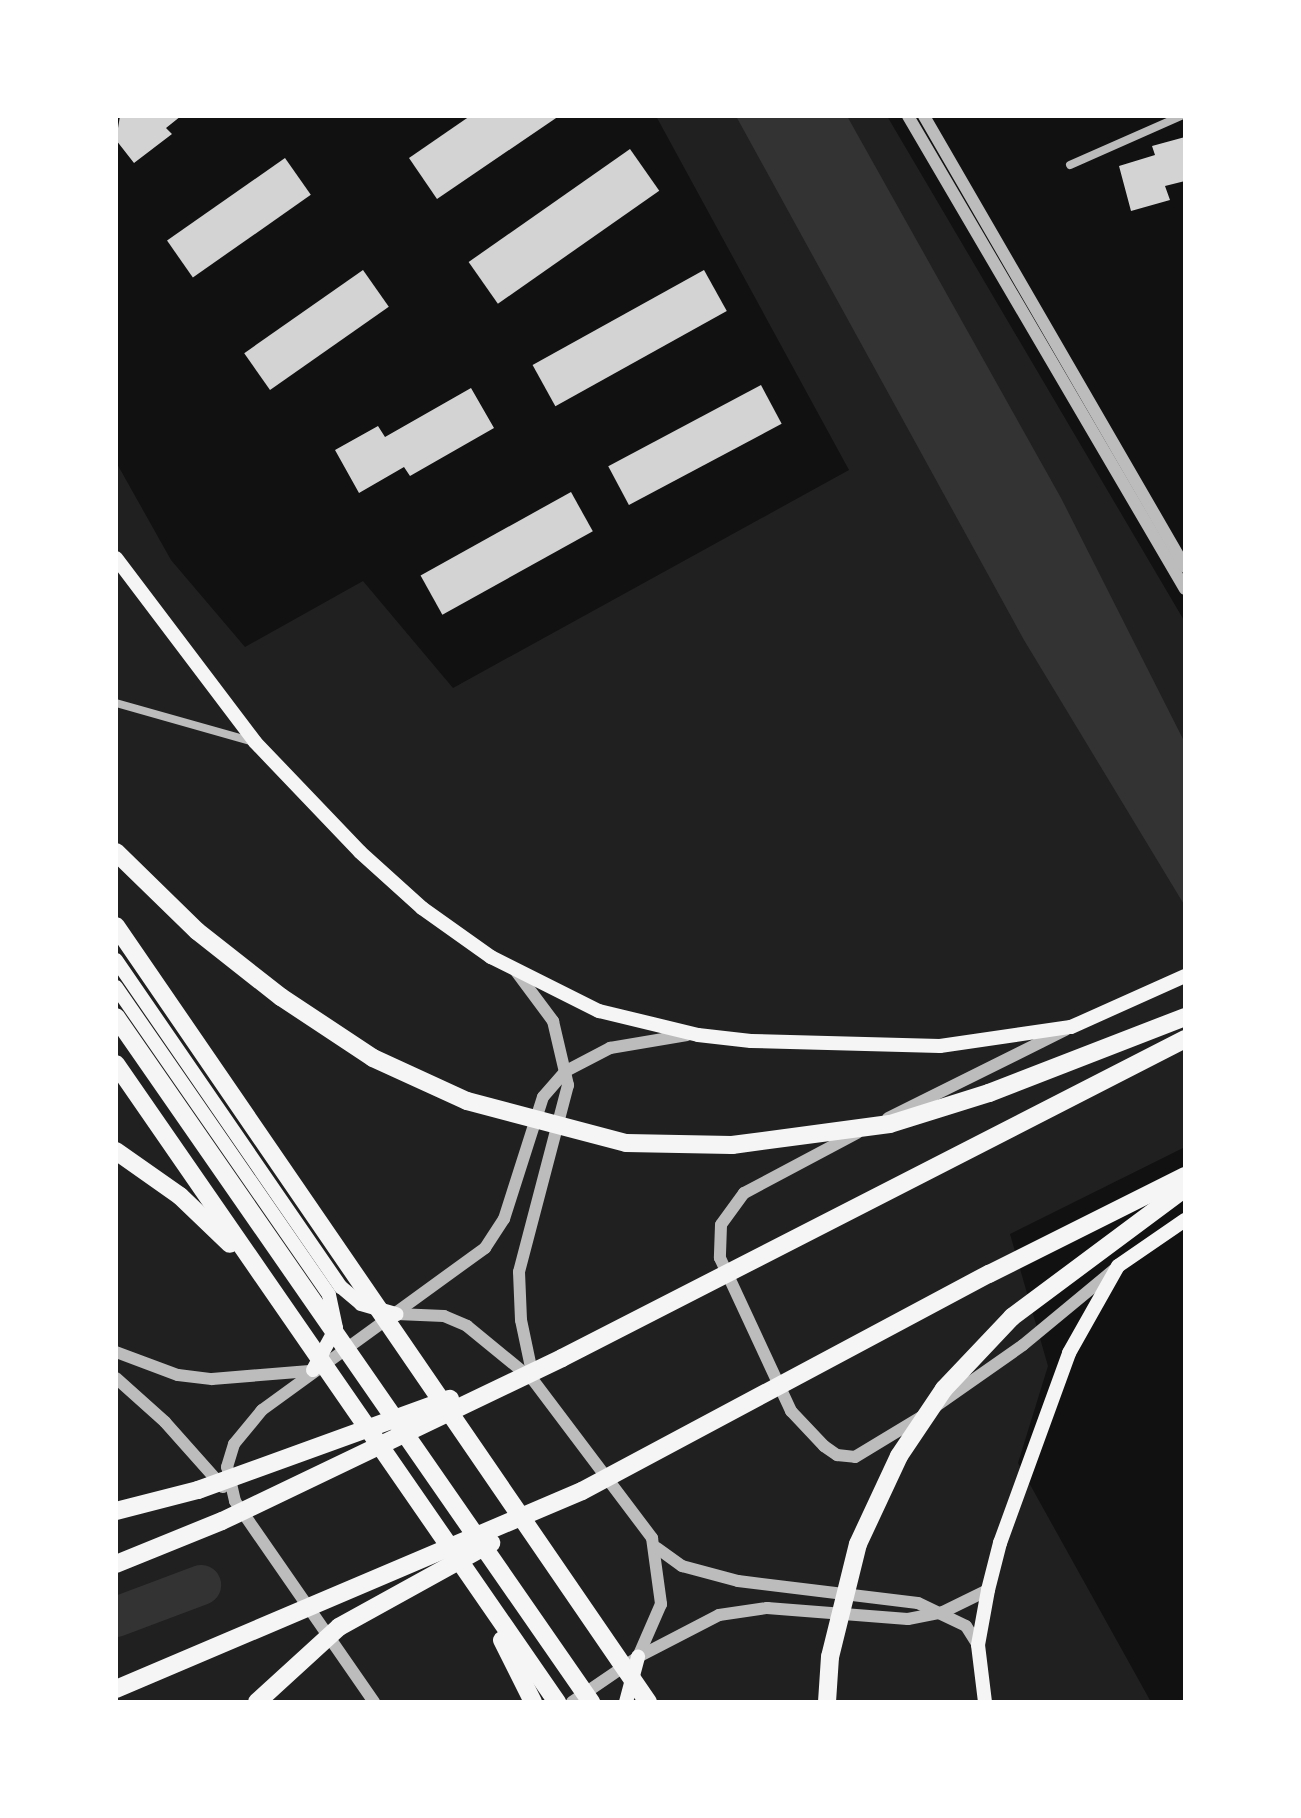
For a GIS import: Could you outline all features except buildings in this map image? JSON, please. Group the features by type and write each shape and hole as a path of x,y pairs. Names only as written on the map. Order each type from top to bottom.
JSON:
{"highway":[{"path":"116,852 197,931 281,997 373,1058 467,1101 626,1143 757,1144 890,1124 989,1093 1185,1017"},
{"path":"116,926 648,1702"},
{"path":"116,1017 591,1702"},
{"path":"116,1564 222,1521 562,1358 1185,1039"},
{"path":"116,1064 470,1582 557,1702"},
{"path":"116,1151 180,1196 258,1271"},
{"path":"257,1702 339,1627 582,1491 989,1274 1185,1176"},
{"path":"827,1702 830,1657 858,1544 899,1456 944,1389 1012,1317 1185,1188"},
{"path":"116,1511 198,1490 562,1358"},
{"path":"116,1689 582,1491"},
{"path":"470,1582 533,1702"}],"main road":[{"path":"116,558 255,742 422,908 514,970 599,1011 698,1035 804,1045 940,1046 1071,1027 1185,976"},
{"path":"116,960 341,1287 361,1304 397,1314"},
{"path":"116,987 329,1295 336,1328 313,1370"},
{"path":"985,1702 978,1645 988,1590 1000,1543 1069,1353 1118,1266 1185,1220"},
{"path":"626,1702 638,1657"}],"street":[{"path":"908,116 1185,589"},
{"path":"924,116 1185,567"},
{"path":"1070,165 1181,116"},
{"path":"116,703 255,742"},
{"path":"514,970 553,1021 566,1071 567,1106 519,1272 521,1320 533,1380"},
{"path":"1071,1027 744,1193 721,1225 720,1258 791,1411 824,1446 837,1455 855,1457 883,1444 1023,1345 1118,1266"},
{"path":"235,1501 227,1467 240,1433 313,1370 476,1257 497,1234 543,1097 566,1071 610,1048 665,1036 698,1035"},
{"path":"397,1314 444,1316 467,1326 533,1380 657,1548 682,1566 738,1581 918,1603 943,1612 966,1626 978,1645"},
{"path":"116,1352 178,1375 212,1379 313,1370"},
{"path":"116,1378 165,1422 235,1501 374,1702"},
{"path":"638,1657 661,1604 657,1548"},
{"path":"572,1702 638,1657 707,1621 741,1610 882,1619 943,1612 988,1590"},
{"path":"358,1683 364,1702"}],"shaded area":[{"path":"656,116 887,116 1185,622 1185,1147 1010,1234 1048,1366 1018,1463 1151,1702 116,1702 116,462 171,560 245,647 363,581 453,688 849,470"},
{"path":"736,116 847,116 1061,498 1185,743 1185,906 1024,640"}],"waterway":[{"path":"116,1617 201,1585"}]}
